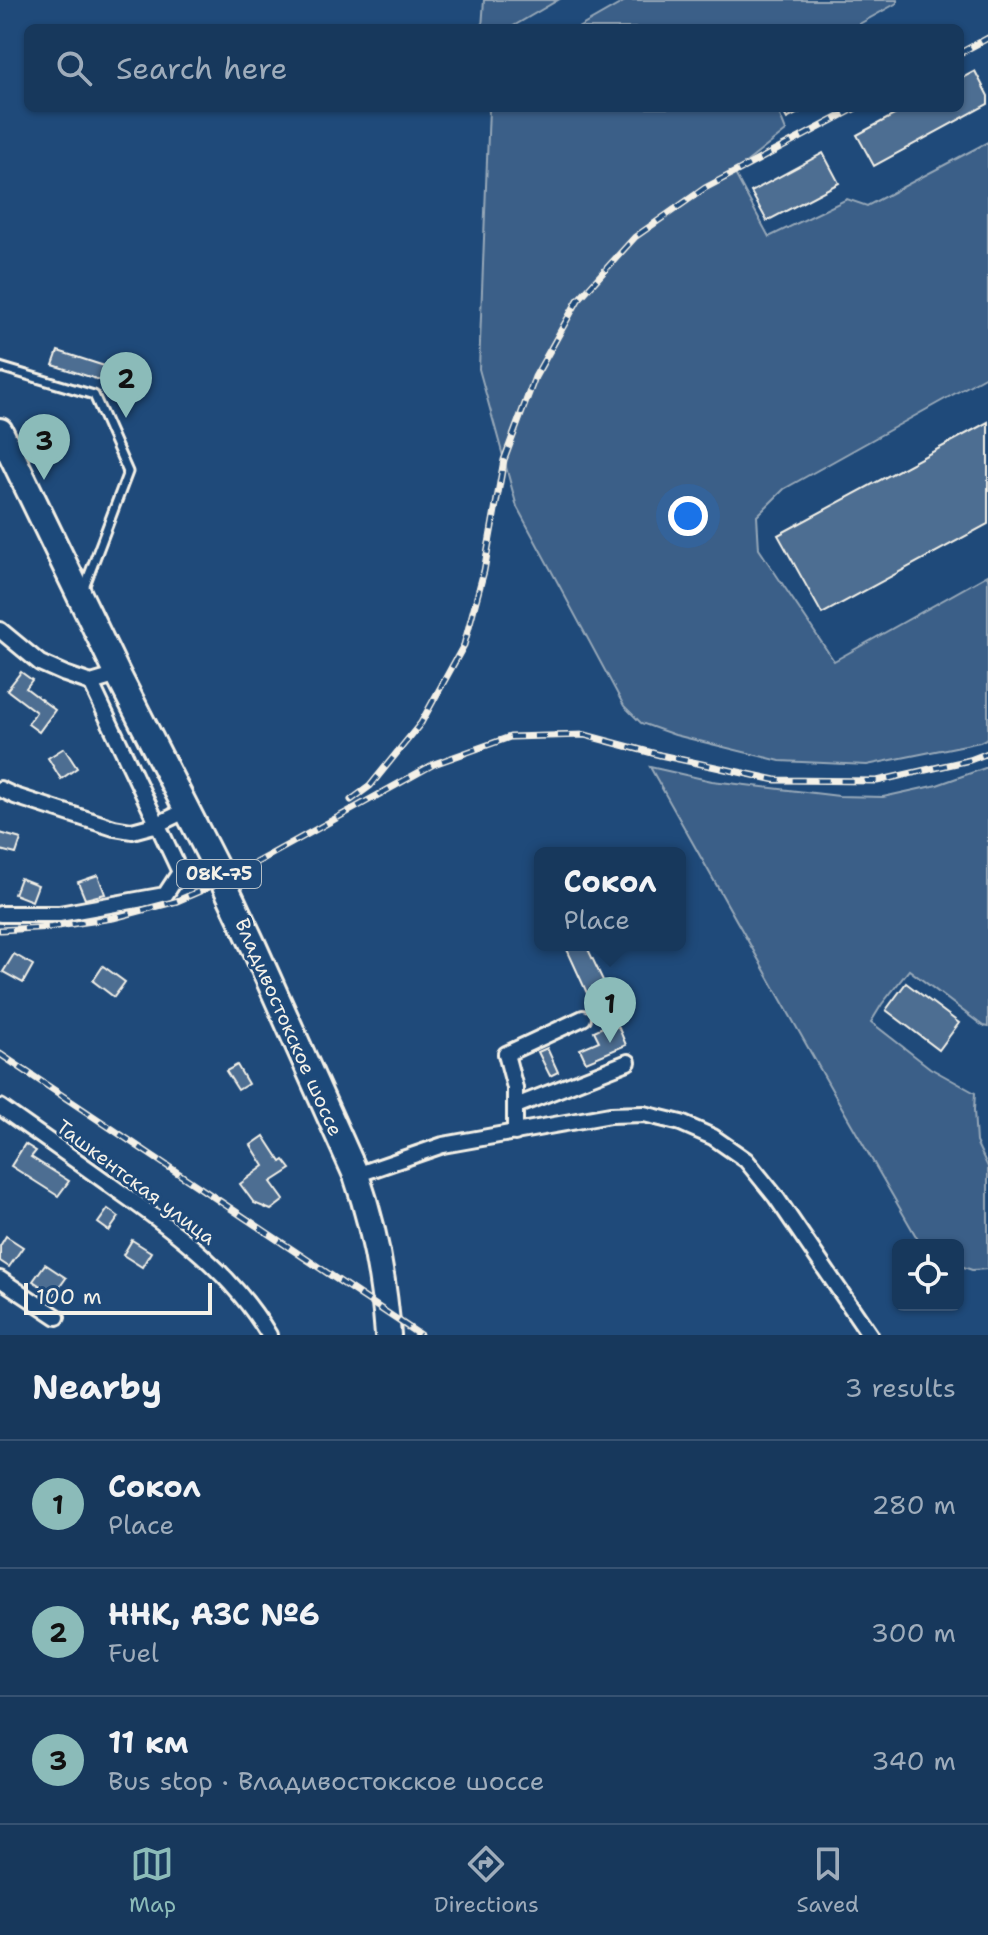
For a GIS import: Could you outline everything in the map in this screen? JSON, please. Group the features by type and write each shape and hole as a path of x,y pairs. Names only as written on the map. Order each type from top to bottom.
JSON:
{"main road":[{"name":"Владивостокское шоссе","path":"0,431 254,947 356,1175 376,1241 388,1335"}],"street":[{"path":"0,630 40,663 65,674 91,683 118,675"},
{"path":"0,914 59,914 165,895 180,872 91,683"},
{"path":"0,789 114,828 132,831 158,824 187,810"},
{"path":"515,1133 515,1088 506,1054 583,1018"},
{"path":"516,1106 628,1062"},
{"name":"Ташкентская улица","path":"0,1107 182,1237 229,1281 269,1335"},
{"path":"356,1175 443,1145 610,1115 644,1114 681,1123 713,1137 746,1160 776,1197 870,1335"},
{"path":"0,1279 57,1317"}],"lane":[{"path":"0,367 94,395 128,472 80,598"}],"shaded area":[{"path":"484,0 558,0 517,24 482,24"},
{"path":"627,0 897,0 897,3 859,24 585,24"},
{"path":"489,112 779,112 786,131 734,172 769,237 847,199 867,206 988,142 988,375 784,489 757,516 759,549 834,661 988,575 988,738 867,765 780,761 675,735 641,723 624,706 517,507 479,369"},
{"path":"650,767 712,781 839,796 883,797 937,785 988,767 988,1027 909,970 871,1022 930,1068 975,1093 976,1142 988,1167 988,1269 964,1267 964,1239 918,1239"}],"building":[{"path":"975,71 988,96 988,104 874,166 857,135 900,112 964,112 964,77"},
{"path":"783,112 800,112 787,119"},
{"path":"823,153 839,183 767,221 751,192"},
{"path":"58,351 123,372 118,386 53,365"},
{"path":"988,422 988,524 822,614 778,535"},
{"path":"21,672 32,680 26,688 55,710 39,732 28,724 36,712 7,690"},
{"path":"64,748 77,768 61,779 48,758"},
{"path":"0,833 21,839 16,854 0,850"},
{"path":"98,875 105,894 85,899 78,882"},
{"path":"20,878 38,885 32,901 14,894"},
{"path":"568,951 589,951 609,993 591,1002"},
{"path":"14,954 33,965 23,983 3,972"},
{"path":"103,966 125,982 114,997 93,981"},
{"path":"906,983 959,1023 939,1050 886,1010"},
{"path":"607,1025 609,1030 618,1026 626,1045 586,1062 580,1049 599,1041 594,1031"},
{"path":"547,1048 558,1072 550,1076 538,1052"},
{"path":"237,1065 248,1084 238,1090 226,1071"},
{"path":"264,1136 281,1162 284,1160 291,1169 271,1182 284,1200 271,1210 254,1203 240,1184 264,1166 251,1145"},
{"path":"25,1144 36,1151 31,1157 69,1181 58,1196 11,1166"},
{"path":"108,1209 119,1217 109,1231 98,1223"},
{"path":"6,1236 23,1247 9,1267 0,1261 0,1246"},
{"path":"132,1240 151,1252 142,1267 123,1255"},
{"path":"45,1264 66,1278 54,1295 33,1281"}],"railway":[{"path":"964,51 988,38"},
{"path":"351,800 370,786 421,723 464,645 484,571 504,460 535,377 578,300 635,237 705,188 848,112"},
{"path":"0,930 51,927 113,918 177,901 223,881 434,764 510,737 585,735 776,780 877,781 988,753"},
{"path":"0,1054 420,1335"}],"place":[{"name":"ННК, АЗС №6","path":"126,418"},
{"name":"11 км","path":"44,480"},
{"name":"Сокол","path":"610,1043"}]}
